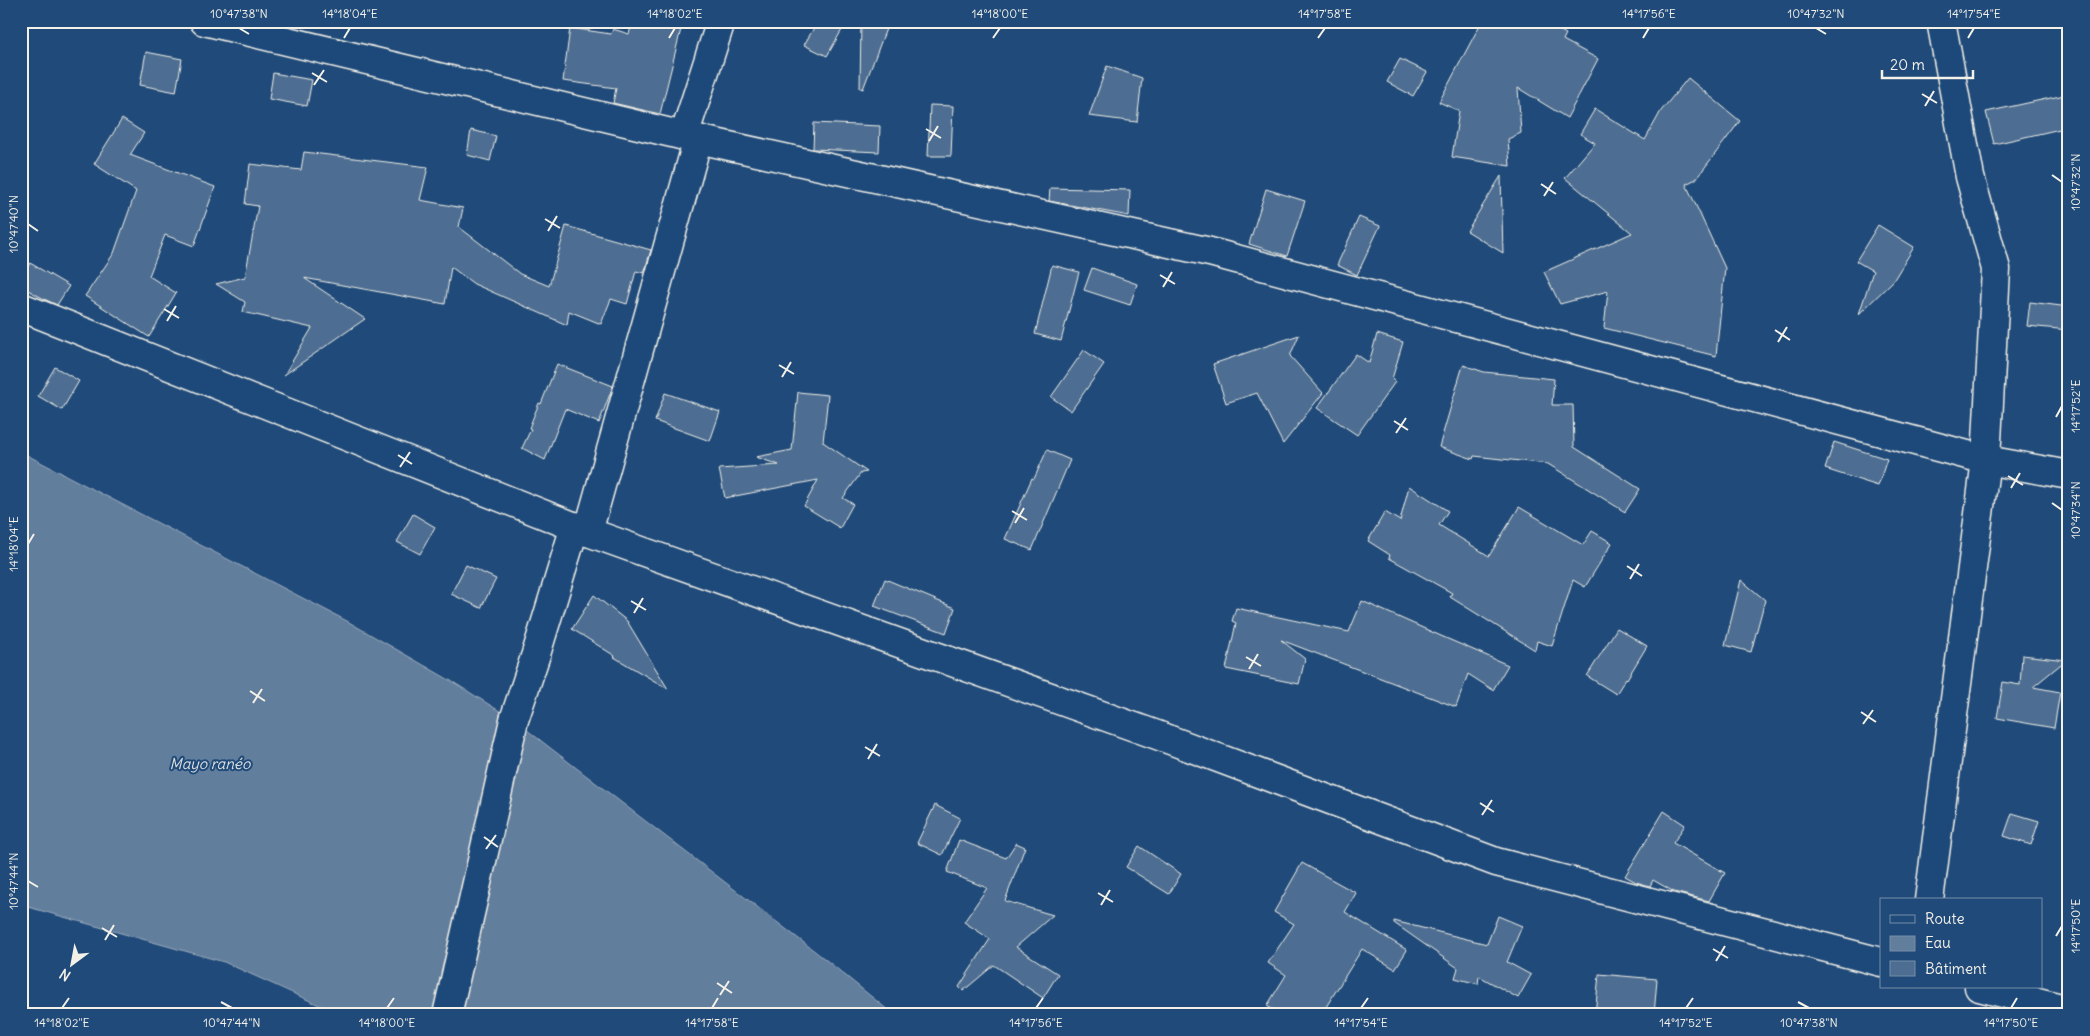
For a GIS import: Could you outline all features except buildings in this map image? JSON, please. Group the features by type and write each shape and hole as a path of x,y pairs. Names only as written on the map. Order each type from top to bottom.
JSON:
{"street":[{"path":"204,21 691,138 1210,252 1986,460 2069,475"},
{"path":"447,1015 514,720 582,529 691,138 721,21"},
{"path":"1929,898 1986,460 1996,269 1970,177 1941,21"},
{"path":"21,307 582,529 1148,732 1496,862 1880,962"},
{"path":"1983,988 2069,1010"}],"water":[{"name":"Mayo ranéo","path":"21,452 347,621 453,682 514,720 825,959 894,1015 341,1015 224,962 21,905"}]}
